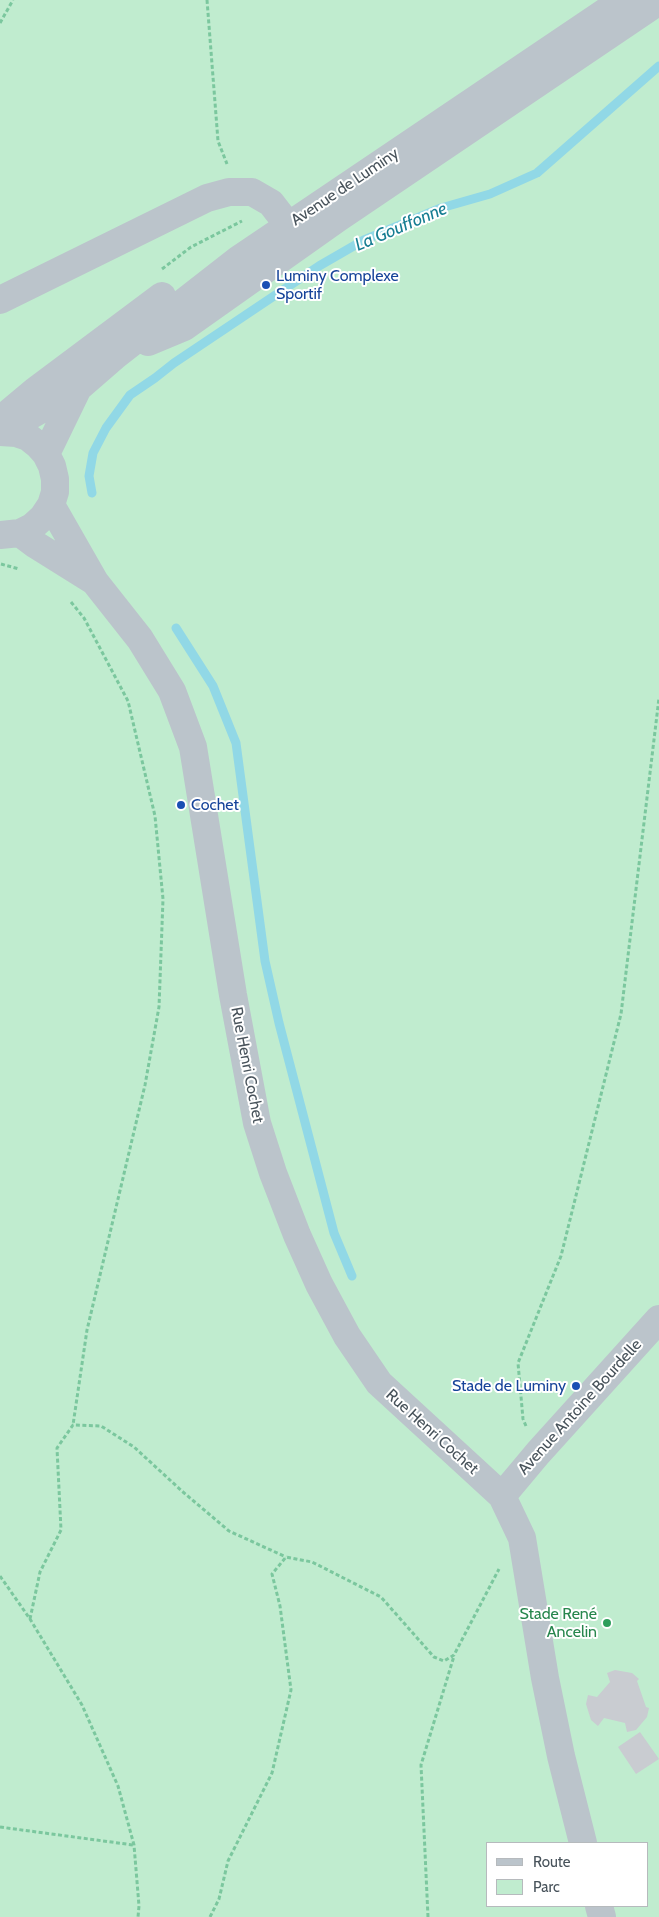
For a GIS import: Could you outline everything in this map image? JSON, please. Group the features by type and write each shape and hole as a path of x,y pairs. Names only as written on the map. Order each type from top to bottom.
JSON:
{"street":[{"name":"Avenue de Luminy","path":"1,428 78,388 116,355 239,259 623,0"},
{"path":"116,355 184,327 338,218 659,1"},
{"path":"0,300 207,198 229,192 252,192 271,203 288,225"},
{"path":"10,534 38,522 51,505 55,492 55,479 52,466 46,454 38,445 28,438 1,428 35,391 199,268 239,259"},
{"name":"Avenue de Luminy","path":"46,454 78,388"},
{"name":"Rue Henri Cochet","path":"51,505 95,582 140,639 172,691 192,747 233,995 257,1123 273,1173 297,1235 319,1284 347,1336 379,1383 502,1496"},
{"name":"Rue Henri Cochet","path":"10,534 36,545 95,582"},
{"name":"Avenue Antoine Bourdelle","path":"502,1496 659,1319"},
{"path":"502,1496 522,1538 545,1678 561,1756 583,1842"}],"path":[{"path":"0,23 13,0"},
{"path":"207,0 218,141 228,166 229,192"},
{"path":"30,1618 40,1572 61,1530 57,1448 73,1425 87,1330 146,1085 159,1007 163,899 154,816 128,701 84,618 68,596"},
{"path":"538,1454 523,1419 518,1364 561,1256 621,1014 659,698"},
{"path":"73,1425 101,1426 134,1447 183,1492 230,1531 286,1557 312,1562 381,1597 434,1657 444,1661 454,1655"},
{"path":"428,1917 421,1765 454,1655 495,1574 522,1538"},
{"path":"210,1917 219,1899 228,1861 272,1773 291,1690 280,1606 272,1574 286,1557"},
{"path":"0,1576 30,1618 82,1705 118,1786 134,1845 139,1906 138,1917"},
{"path":"0,1827 134,1845"}],"green space":[{"path":"0,0 659,0 659,1917 0,1917"}],"building":[{"path":"615,1670 632,1673 639,1679 637,1681 646,1707 649,1708 647,1717 636,1730 627,1732 625,1723 604,1718 598,1726 591,1720 586,1704 588,1695 597,1697 610,1682 607,1673"},
{"path":"640,1732 659,1759 636,1774 618,1747"}],"waterway":[{"name":"La Gouffonne","path":"92,493 89,476 93,453 106,428 130,395 174,363 319,266 364,240 441,208 490,194 537,173 659,66"},
{"path":"176,628 213,686 236,743 265,961 279,1023 334,1233 352,1276"}],"place":[{"name":"Luminy Complexe Sportif","path":"266,285"},
{"name":"Cochet","path":"181,805"},
{"name":"Stade de Luminy","path":"576,1386"},
{"name":"Stade René Ancelin","path":"607,1623"}]}
